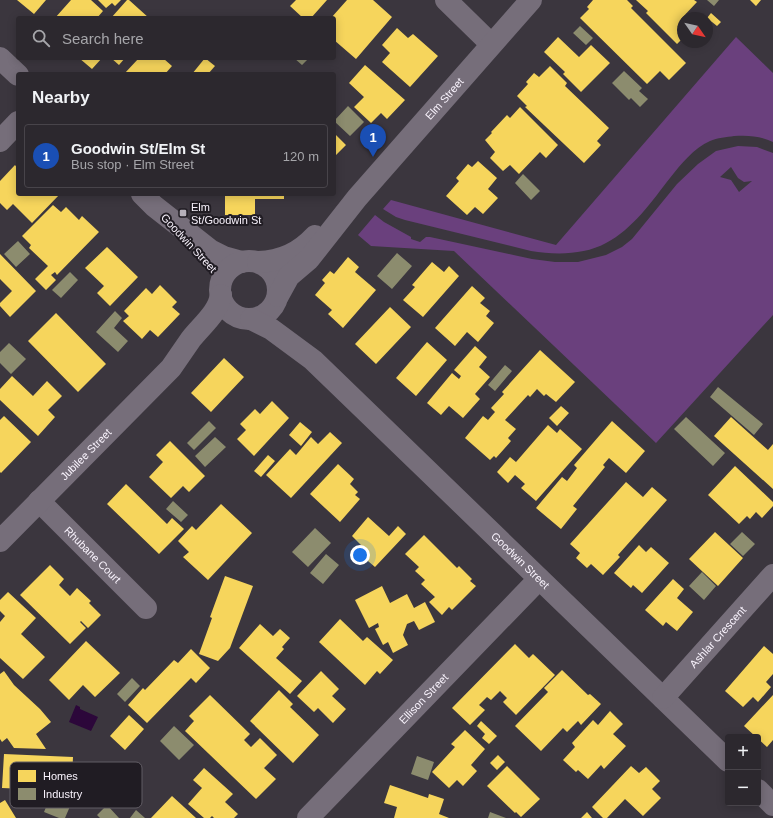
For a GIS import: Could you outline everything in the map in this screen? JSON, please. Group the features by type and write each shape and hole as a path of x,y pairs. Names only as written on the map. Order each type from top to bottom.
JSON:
{"street":[{"path":"446,0 491,44"},
{"name":"Elm Street","path":"277,298 290,276 309,258 357,198 531,0"},
{"path":"0,58 16,73"},
{"path":"0,141 16,124"},
{"name":"Elm Street","path":"250,262 275,260 291,255 300,249 346,205 357,198"},
{"name":"Goodwin Street","path":"148,200 210,250 224,257 250,262"},
{"name":"Goodwin Street","path":"148,200 190,247 217,273 221,288"},
{"path":"250,262 271,270 276,278 279,288 273,307 266,314 257,318 249,319 237,316 228,310 223,302 221,288 224,276 230,268 250,262"},
{"name":"Jubilee Street","path":"171,368 220,303 221,288"},
{"name":"Goodwin Street","path":"277,298 279,309 313,360"},
{"name":"Goodwin Street","path":"249,319 271,329 313,360 725,758"},
{"name":"Jubilee Street","path":"0,541 171,368 222,326 230,322 249,319"},
{"name":"Rhubane Court","path":"39,502 146,608"},
{"name":"Ashlar Crescent","path":"663,698 773,575"},
{"name":"Ellison Street","path":"310,817 538,579"},
{"path":"761,793 773,805"}],"shaded area":[{"path":"736,37 773,73 773,142 759,137 734,136 719,138 704,144 683,162 649,205 633,222 616,237 606,243 589,250 570,253 531,251 405,220 396,217 383,209 391,200 556,245"},
{"path":"738,146 757,147 773,153 773,315 656,443 454,251 371,246 358,235 375,215 384,222 411,237 411,239 420,242 426,237 430,237 532,259 555,262 578,262 606,255 622,247 632,239 677,184 698,164 716,151","holes":["731,167 738,178 744,182 752,181 739,192 731,180 720,177"]},
{"path":"76,705 80,707 80,709 98,717 91,731 69,722"}],"building: Homes":[{"path":"17,0 46,0 34,14"},
{"path":"71,0 91,0 103,11 99,16 57,16"},
{"path":"98,0 121,0 115,6 112,3 106,8"},
{"path":"127,0 129,0 147,16 113,16"},
{"path":"296,0 327,0 313,16 301,16 290,6"},
{"path":"347,0 373,0 392,17 356,59 336,42 336,16 333,16"},
{"path":"593,0 627,0 633,6 631,8 686,63 669,80 660,71 647,84 580,18 589,9 587,7"},
{"path":"636,0 694,0 697,2 688,12 677,12 677,44 646,13 648,11"},
{"path":"750,0 761,0 756,6"},
{"path":"713,15 721,22 717,26 713,23"},
{"path":"397,28 408,38 413,34 438,56 410,87 382,62 390,53 382,45"},
{"path":"558,37 579,57 591,45 610,63 581,92 563,74 565,72 544,52"},
{"path":"81,60 100,60 92,69"},
{"path":"113,60 123,60 119,65"},
{"path":"137,60 165,60 172,66 167,72 126,72"},
{"path":"203,60 208,60 215,66 210,72 194,72"},
{"path":"365,65 405,100 387,119 381,113 371,123 354,107 364,97 349,83"},
{"path":"550,66 567,83 565,86 609,128 597,141 601,145 584,163 525,107 527,106 517,96 528,84 526,82 534,73 539,77"},
{"path":"520,107 558,145 546,158 540,152 519,174 510,165 503,171 490,158 495,152 485,140 507,115 510,118"},
{"path":"336,135 346,145 336,155"},
{"path":"478,161 497,178 488,189 498,198 483,214 475,207 467,215 446,196 459,181 456,178 468,164 472,167"},
{"path":"15,165 16,196 58,196 32,223 13,204 7,210 0,203 0,181"},
{"path":"225,196 284,196 284,199 255,199 255,215 225,215"},
{"path":"53,205 61,212 66,207 79,220 82,216 99,232 57,275 55,272 51,275 56,280 46,290 35,279 48,266 29,248 31,245 22,236"},
{"path":"107,247 138,277 110,306 97,293 104,286 85,268"},
{"path":"0,254 36,291 10,317 0,306 0,303 12,291 0,279"},
{"path":"348,257 359,267 355,272 376,290 343,328 328,314 332,310 315,295 325,283 322,280 330,271 334,274"},
{"path":"432,262 444,272 449,266 459,276 423,317 403,300 415,287 412,285"},
{"path":"160,285 177,302 172,307 180,314 158,337 150,330 142,339 123,321 129,316 124,311 146,288 152,294"},
{"path":"472,286 485,298 480,303 490,311 486,316 494,323 478,342 467,332 455,346 435,328"},
{"path":"390,307 411,327 376,364 355,344"},
{"path":"56,313 106,364 78,392 28,341"},
{"path":"427,342 447,360 416,396 396,378"},
{"path":"475,346 487,357 479,367 490,377 475,394 480,399 463,418 449,406 441,415 427,403 452,373 459,379 461,376 454,370"},
{"path":"540,350 575,382 556,402 546,394 544,396 537,389 530,397 528,395 505,420 516,429 508,438 511,441 496,458 494,456 490,460 465,438 483,416 488,420 495,412 491,408 504,394 502,392"},
{"path":"224,358 244,377 211,412 191,393"},
{"path":"12,376 33,396 47,381 62,396 48,410 55,417 38,436 0,400 0,389"},
{"path":"272,401 289,418 254,456 237,439 246,430 240,424 255,409 260,414"},
{"path":"561,406 569,413 557,426 549,418"},
{"path":"4,416 31,442 1,473 0,420"},
{"path":"731,417 768,450 773,444 773,489 714,436"},
{"path":"612,421 645,451 626,473 609,458 603,465 605,467 573,506 577,509 561,529 536,508 562,477 567,481 577,468 574,465"},
{"path":"300,422 312,432 301,446 289,435"},
{"path":"548,425 557,433 560,429 582,449 536,501 521,488 525,484 515,475 508,483 497,472 510,457 516,462"},
{"path":"330,432 342,443 291,498 266,475 290,449 296,455 311,437 318,444"},
{"path":"170,441 205,476 189,492 183,486 171,498 149,477 163,462 156,455"},
{"path":"268,455 275,461 261,477 254,471"},
{"path":"338,464 354,479 350,484 358,492 355,495 360,499 340,522 310,494"},
{"path":"735,466 773,502 773,506 762,518 756,512 750,519 747,516 739,524 708,495"},
{"path":"626,482 643,497 652,487 667,500 618,555 620,557 603,575 591,564 587,568 576,558 580,553 570,544"},
{"path":"126,484 167,524 172,518 184,529 159,554 107,504"},
{"path":"221,504 252,533 208,580 183,557 189,552 178,541 192,526 196,530"},
{"path":"368,517 389,536 398,526 406,534 375,567 362,556 361,545 352,536"},
{"path":"715,532 743,558 718,586 689,559"},
{"path":"424,535 457,568 459,566 472,579 470,581 476,586 452,610 449,607 442,615 429,602 435,597 421,584 425,580 415,571 419,567 405,554"},
{"path":"639,545 646,552 651,547 669,563 642,593 633,585 631,588 614,573"},
{"path":"50,565 64,579 59,585 70,596 77,588 91,601 89,603 101,615 88,628 81,621 80,622 86,628 70,644 20,595"},
{"path":"225,576 253,586 230,648 218,661 199,654 212,618 210,617"},
{"path":"673,579 684,589 677,598 693,612 677,631 666,622 663,626 645,610"},
{"path":"382,586 390,603 407,594 414,608 425,602 435,622 419,630 414,621 407,624 403,635 408,645 393,653 388,642 383,645 375,629 379,627 378,623 369,628 355,600"},
{"path":"8,592 36,618 21,634 45,657 23,679 0,658 0,622 5,616 0,611 0,600"},
{"path":"340,619 363,641 367,637 393,660 380,674 377,671 365,685 319,642"},
{"path":"260,624 273,636 280,629 290,638 282,647 284,649 276,658 302,681 290,694 239,648"},
{"path":"86,641 120,673 95,697 83,685 69,700 49,680"},
{"path":"515,644 529,658 533,654 555,675 516,715 503,702 507,698 500,691 491,700 487,697 479,705 485,710 470,725 452,708"},
{"path":"764,646 773,654 773,674 766,682 771,687 758,702 753,697 743,707 725,691"},
{"path":"191,649 210,668 196,683 191,678 147,723 128,705 143,688 145,690 174,660 178,663"},
{"path":"562,670 588,695 590,694 601,704 581,725 578,721 567,732 563,728 541,751 515,726 548,692 544,688"},
{"path":"4,671 14,685 40,709 51,722 36,734 46,749 14,748 7,738 2,742 0,739 0,674"},
{"path":"321,671 339,689 332,696 346,709 333,723 318,708 314,712 297,696"},
{"path":"279,690 293,704 290,707 319,735 293,763 250,721"},
{"path":"210,695 250,734 244,740 251,747 260,738 277,755 264,768 276,779 256,799 185,731 194,721 189,716"},
{"path":"773,695 773,740 767,747 761,742 761,734 753,734 744,726"},
{"path":"610,711 623,724 613,734 626,746 604,769 601,765 588,779 578,770 576,772 563,760 575,747 572,743 593,720 598,725"},
{"path":"129,715 144,729 125,750 110,736"},
{"path":"481,721 497,736 489,744 482,738 485,734 477,726"},
{"path":"465,730 485,749 471,765 477,771 463,786 457,780 449,788 432,772 455,747 451,744"},
{"path":"4,754 73,757 73,762 10,762 10,788 2,788"},
{"path":"498,755 505,762 497,770 490,763"},
{"path":"507,766 540,799 521,817 487,786"},
{"path":"631,766 639,773 646,767 660,781 652,789 661,798 643,816 625,799 607,818 603,818 592,807"},
{"path":"204,768 233,794 225,802 238,814 234,818 214,818 212,816 210,818 204,818 188,804 202,788 193,780"},
{"path":"390,785 428,798 429,794 444,799 439,814 449,818 394,818 397,807 384,803"},
{"path":"172,796 196,818 151,818"},
{"path":"5,800 16,818 0,818 0,803"},
{"path":"587,812 592,818 581,818"}],"building: Industry":[{"path":"707,0 719,0 714,6"},
{"path":"580,26 593,38 586,45 573,33"},
{"path":"296,60 307,60 302,65"},
{"path":"624,71 642,88 639,91 648,99 640,107 631,98 629,100 612,83"},
{"path":"348,106 364,122 350,136 336,123 336,119"},
{"path":"523,174 540,191 531,200 515,183"},
{"path":"18,241 30,254 16,267 4,254"},
{"path":"397,253 412,266 392,289 377,276"},
{"path":"70,272 78,280 61,298 52,290"},
{"path":"115,311 122,318 114,328 128,341 118,352 96,332"},
{"path":"9,343 26,359 11,374 0,363 0,352"},
{"path":"505,365 512,371 495,391 488,385"},
{"path":"718,387 763,424 754,435 710,397"},
{"path":"686,417 725,453 713,466 674,429"},
{"path":"209,421 216,428 194,450 187,443"},
{"path":"215,437 226,447 205,467 195,456"},
{"path":"173,501 188,515 181,522 166,509"},
{"path":"315,528 331,543 308,567 292,552"},
{"path":"742,532 755,544 743,556 730,544"},
{"path":"326,554 339,565 323,584 310,573"},
{"path":"702,572 716,586 704,600 689,586"},
{"path":"132,678 140,686 125,702 117,694"},
{"path":"174,726 194,745 179,760 160,741"},
{"path":"417,756 434,762 428,780 411,774"},
{"path":"46,808 69,808 65,818 59,818 44,812"},
{"path":"104,808 110,808 119,818 100,818 97,815"},
{"path":"136,810 145,818 130,818"},
{"path":"490,812 506,818 488,818"}],"place":[{"name":"Goodwin St/Elm St","path":"373,157"},
{"name":"Elm St/Goodwin St","path":"183,213"}]}
